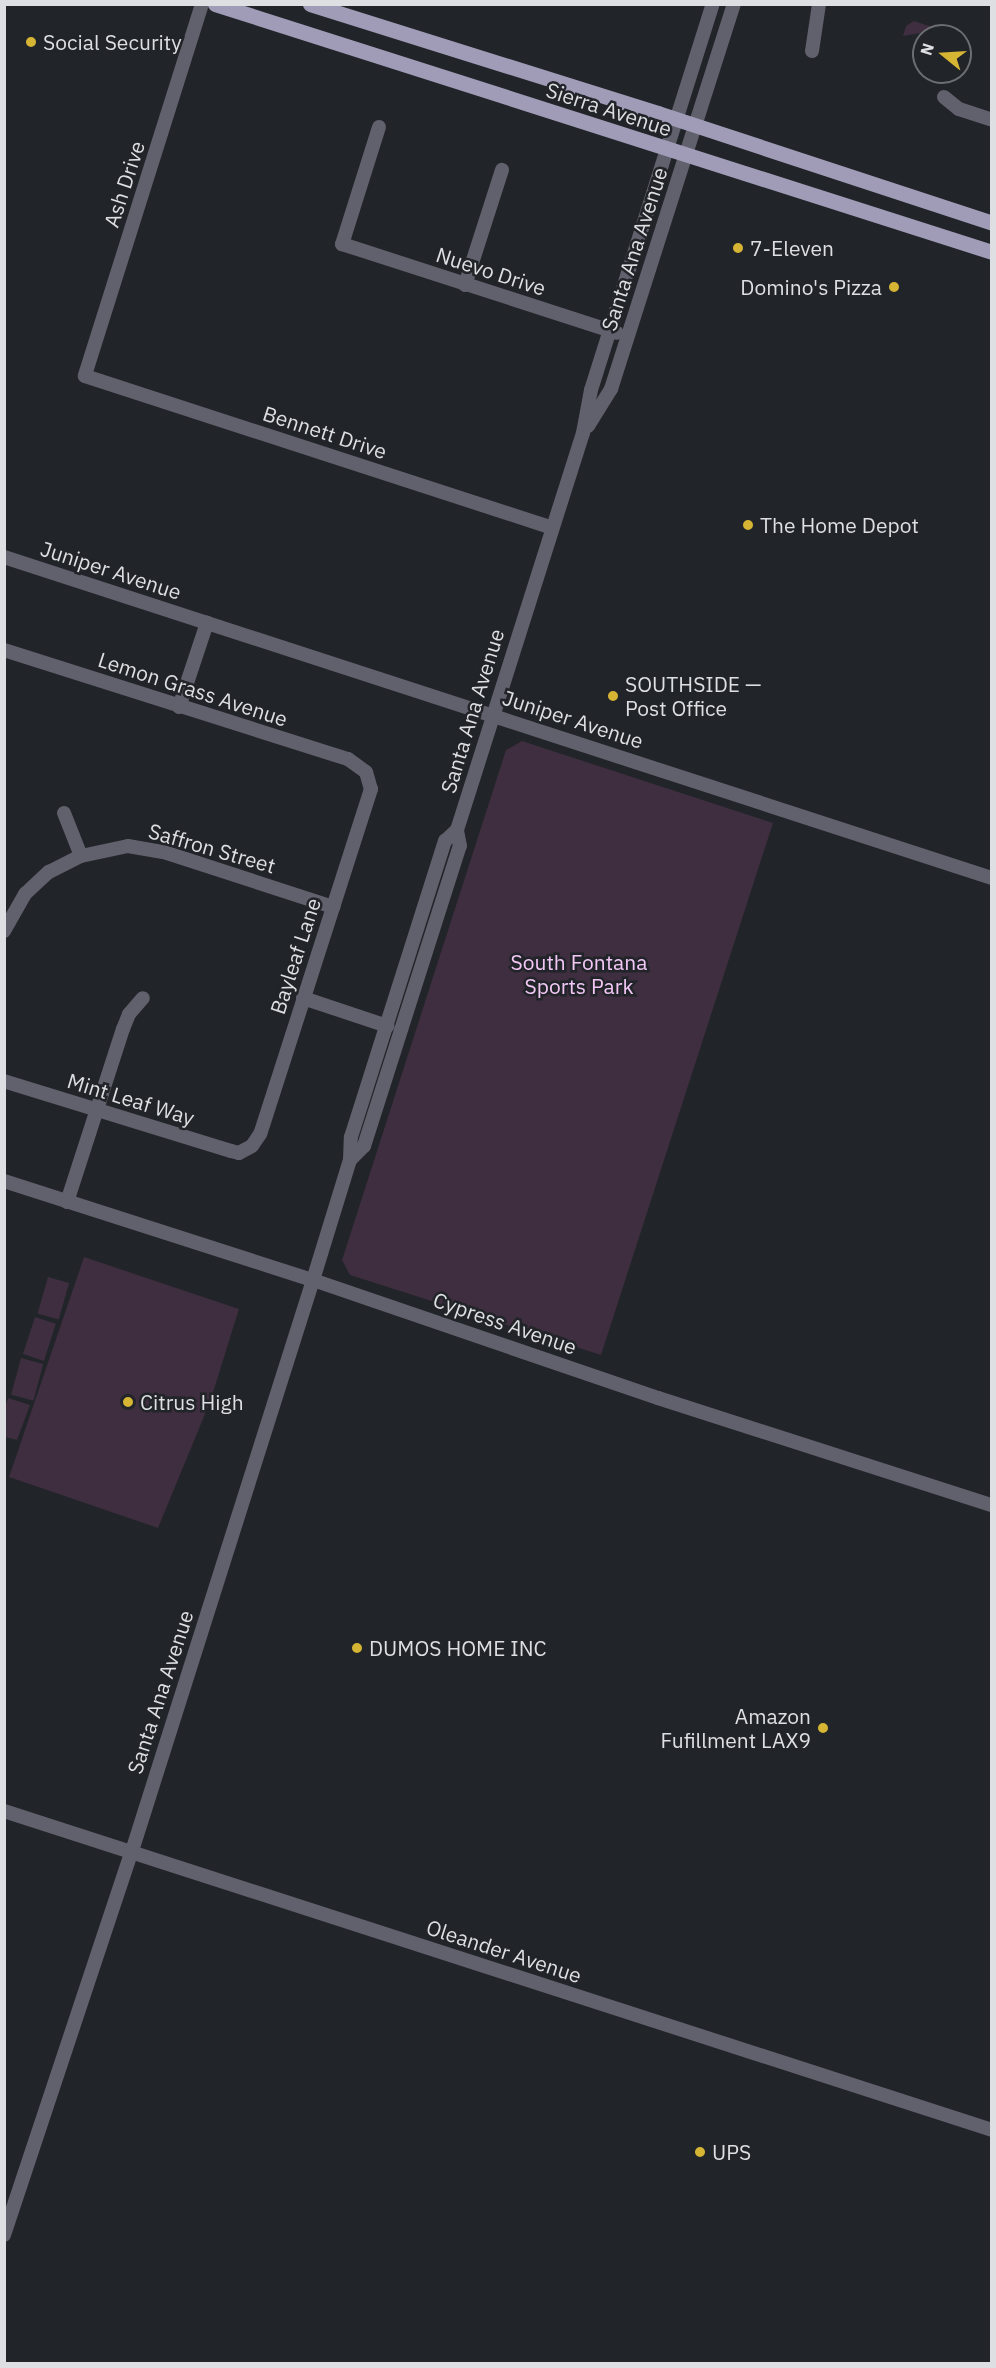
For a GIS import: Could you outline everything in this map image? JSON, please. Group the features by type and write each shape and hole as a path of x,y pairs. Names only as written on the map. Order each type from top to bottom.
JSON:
{"main road":[{"name":"Sierra Avenue","path":"215,4 992,252"},
{"name":"Sierra Avenue","path":"310,4 992,223"}],"street":[{"name":"Ash Drive","path":"85,376 202,4"},
{"name":"Santa Ana Avenue","path":"350,1160 364,1146 460,846 457,830 584,433 591,390 713,4"},
{"name":"Santa Ana Avenue","path":"584,433 611,389 734,4"},
{"path":"812,51 819,4"},
{"path":"944,97 959,109 992,120"},
{"name":"Nuevo Drive","path":"379,127 342,244 627,337"},
{"path":"465,285 502,170"},
{"name":"Bennett Drive","path":"85,376 552,528"},
{"name":"Juniper Avenue","path":"4,557 992,878"},
{"path":"179,707 207,623"},
{"name":"Lemon Grass Avenue","path":"4,650 348,759 366,772"},
{"name":"Bayleaf Lane","path":"246,1151 260,1134 371,789 366,772"},
{"path":"64,813 81,856"},
{"name":"Santa Ana Avenue","path":"4,2235 132,1851 313,1280 350,1160 351,1137 445,841 457,830"},
{"name":"Saffron Street","path":"4,931 15,909 36,883 49,872 81,856 112,848 151,849 333,907"},
{"path":"67,1202 126,1022 135,1005 143,998"},
{"path":"303,998 387,1026"},
{"name":"Mint Leaf Way","path":"4,1081 231,1151 246,1151"},
{"name":"Cypress Avenue","path":"4,1181 313,1280 658,1398 992,1505"},
{"name":"Oleander Avenue","path":"4,1811 992,2130"}],"green space":[{"path":"914,21 923,24 912,24 912,34 903,36 906,26"},
{"name":"South Fontana Sports Park","path":"522,741 773,823 601,1355 350,1275 342,1260 506,750"},
{"path":"84,1257 239,1309 210,1402 158,1528 9,1477"},
{"path":"48,1277 69,1283 59,1320 38,1314"},
{"path":"35,1317 56,1324 44,1361 23,1354"},
{"path":"21,1358 43,1364 33,1401 11,1395"},
{"path":"8,1398 30,1405 17,1440 5,1437 5,1408"}],"place":[{"name":"Social Security","path":"31,42"},
{"name":"7-Eleven","path":"738,248"},
{"name":"Domino's Pizza","path":"894,287"},
{"name":"The Home Depot","path":"748,525"},
{"name":"SOUTHSIDE — Post Office","path":"613,696"},
{"name":"Citrus High","path":"128,1402"},
{"name":"DUMOS HOME INC","path":"357,1648"},
{"name":"Amazon Fufillment LAX9","path":"823,1728"},
{"name":"UPS","path":"700,2152"}]}
